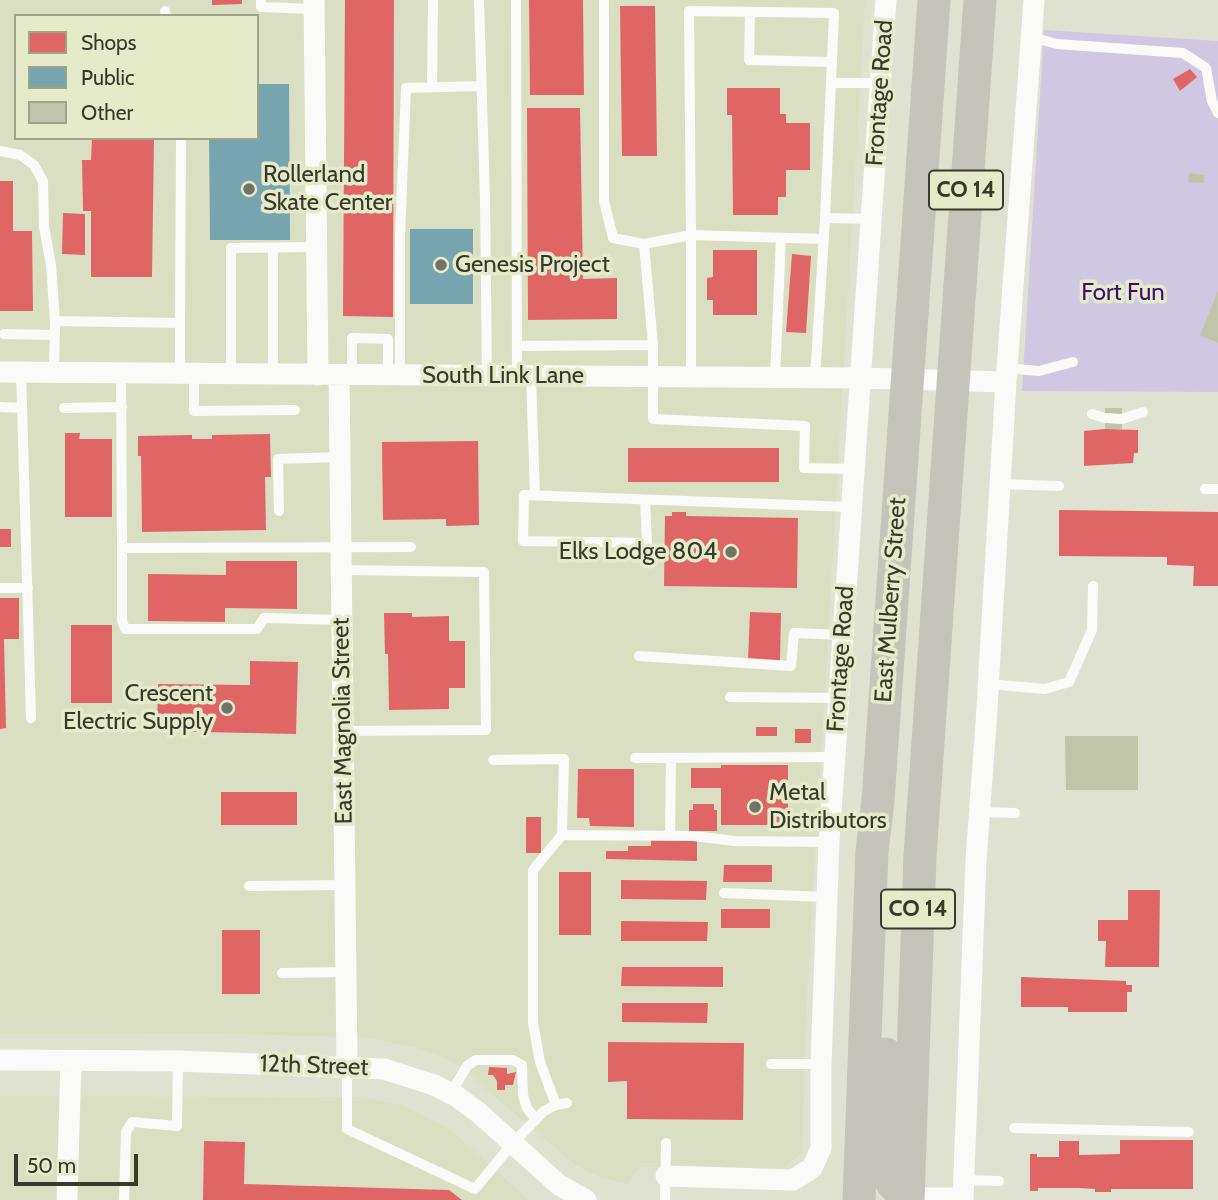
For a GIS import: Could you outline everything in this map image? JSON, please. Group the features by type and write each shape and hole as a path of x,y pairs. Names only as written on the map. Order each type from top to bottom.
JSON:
{"highway":[{"name":"East Mulberry Street","path":"859,1200 872,851 878,800 934,0"},
{"name":"East Mulberry Street","path":"908,1199 920,856 980,0"},
{"path":"878,800 884,915 887,1166 892,1183 908,1199"}],"street":[{"name":"Frontage Road","path":"666,1175 793,1180 812,1168 821,1148 821,1064 829,842 887,0"},
{"path":"908,1199 963,1193 980,812 1006,375 1034,0"},
{"name":"East Magnolia Street","path":"314,4 317,247 336,376 340,457 347,1066"},
{"name":"South Link Lane","path":"11,372 775,377 953,381 1006,375"},
{"name":"12th Street","path":"0,1060 178,1061 384,1069 451,1093 479,1113 559,1185 586,1200"},
{"path":"67,1200 71,1061"}],"lane":[{"path":"261,0 261,7 314,4"},
{"path":"432,86 433,0"},
{"path":"479,0 487,375"},
{"path":"516,0 518,346 524,376 535,495"},
{"path":"604,0 604,201 613,238 644,244 691,235 824,239"},
{"path":"691,377 690,12 834,13 815,378"},
{"path":"750,12 749,60 832,62"},
{"path":"1031,37 1057,44 1183,53 1206,68 1212,101 1218,113"},
{"path":"831,83 881,83"},
{"path":"394,376 400,339 400,236 407,88 481,86"},
{"path":"181,140 180,323 194,411 295,410"},
{"path":"0,151 20,155 34,165 43,181 44,227 51,265 55,321 54,372"},
{"path":"825,218 871,219"},
{"path":"775,377 781,238"},
{"path":"644,244 653,345 653,419 805,426 804,468 853,469"},
{"path":"231,374 231,248 317,247"},
{"path":"273,248 273,375"},
{"path":"55,321 180,323"},
{"path":"4,334 55,335"},
{"path":"336,376 352,338 400,339"},
{"path":"388,339 394,376"},
{"path":"518,346 653,345"},
{"path":"1006,375 1038,371 1073,362"},
{"path":"11,372 22,408 31,718"},
{"path":"121,373 122,620 125,629 257,629 264,618 342,620"},
{"path":"0,407 22,408"},
{"path":"64,408 122,407"},
{"path":"1093,414 1122,419 1143,412"},
{"path":"279,511 278,459 340,457"},
{"path":"1000,485 1059,486"},
{"path":"1205,489 1218,489"},
{"path":"645,500 647,543 523,541 524,495 850,508"},
{"path":"341,559 411,547"},
{"path":"122,548 341,559 485,572 486,730 343,732"},
{"path":"988,684 1045,689 1069,682 1092,630 1093,586"},
{"path":"0,588 27,588"},
{"path":"639,656 791,667 794,633 842,635"},
{"path":"730,697 838,698"},
{"path":"635,758 834,757"},
{"path":"670,835 671,758"},
{"path":"347,1066 347,1129 475,1189 536,1120 562,1104 540,1062 533,1023 533,870 562,835 564,759 493,760"},
{"path":"980,812 1015,813"},
{"path":"562,835 670,835 734,841 829,842"},
{"path":"248,886 345,885"},
{"path":"724,893 827,897"},
{"path":"282,973 346,972"},
{"path":"451,1093 467,1066 476,1060 513,1060 522,1065 523,1095 527,1108 536,1120"},
{"path":"124,1200 126,1132 132,1122 177,1126 178,1061"},
{"path":"771,1064 821,1064"},
{"path":"1014,1128 1189,1132"},
{"path":"665,1200 666,1143"},
{"path":"963,1193 999,1181"}],"shaded area":[{"path":"0,0 865,0 806,1012 802,1153 783,1168 641,1167 627,1184 599,1177 575,1165 455,1063 422,1049 369,1038 214,1033 0,1034"},
{"path":"0,1096 362,1097 405,1106 452,1131 529,1200 0,1200"}],"green space":[{"name":"Fort Fun","path":"1044,30 1218,41 1218,392 1022,391"}],"building: Shops":[{"path":"212,0 242,0 242,4 212,5"},
{"path":"345,0 394,0 393,317 343,316"},
{"path":"529,0 583,0 584,95 530,95"},
{"path":"620,6 655,6 657,156 622,156"},
{"path":"1190,69 1197,77 1180,91 1173,79"},
{"path":"727,88 780,88 780,114 786,114 786,123 810,123 810,170 786,170 786,197 778,197 778,215 733,215 732,115 727,115"},
{"path":"527,108 580,108 583,279 617,278 617,319 528,320"},
{"path":"92,140 154,140 152,277 91,277 91,211 83,211 82,160 91,160"},
{"path":"0,181 13,181 13,231 32,231 33,311 0,311"},
{"path":"63,213 85,214 85,255 62,254"},
{"path":"713,250 757,250 757,315 713,315 713,300 707,300 707,278 713,277"},
{"path":"792,254 811,256 806,333 786,332"},
{"path":"1138,430 1138,453 1134,453 1133,463 1084,466 1084,431"},
{"path":"65,433 80,433 79,439 112,439 112,517 65,517"},
{"path":"270,434 271,477 265,477 266,530 142,532 141,456 138,456 138,436 192,435 192,439 212,439 212,435"},
{"path":"478,441 479,525 446,526 446,519 383,520 382,442"},
{"path":"628,448 779,448 779,482 628,482"},
{"path":"1059,510 1218,512 1218,586 1193,586 1194,566 1167,565 1167,557 1059,556"},
{"name":"Elks Lodge 804","path":"672,512 686,512 686,516 798,518 797,588 664,586 665,516 672,516"},
{"path":"0,529 11,529 11,547 0,547"},
{"path":"226,561 297,561 297,609 225,608 225,622 148,621 148,574 226,575"},
{"path":"0,598 19,598 19,639 4,639 6,728 0,729"},
{"path":"750,612 781,613 780,661 748,660"},
{"path":"384,613 412,613 412,617 449,616 449,641 465,641 465,688 449,688 449,709 389,710"},
{"path":"71,625 112,625 112,703 71,703"},
{"name":"Crescent Electric Supply","path":"250,661 298,662 296,734 157,731 158,684 250,685"},
{"path":"756,727 777,727 777,736 756,736"},
{"path":"795,729 811,729 811,743 795,743"},
{"name":"Metal Distributors","path":"721,765 788,765 788,825 721,825 721,788 691,788 691,768 721,768"},
{"path":"578,769 634,769 634,827 590,826 589,818 577,818"},
{"path":"221,792 297,792 297,825 221,825"},
{"path":"693,804 714,804 714,810 717,810 717,831 689,831 689,810 693,810"},
{"path":"526,817 541,817 541,853 526,853"},
{"path":"651,840 697,840 697,861 606,859 606,851 628,851 628,846 651,846"},
{"path":"724,865 772,865 772,882 723,882"},
{"path":"559,872 591,872 591,935 559,935"},
{"path":"621,880 707,881 706,900 621,899"},
{"path":"1128,890 1160,890 1159,967 1105,967 1106,941 1098,941 1098,920 1128,920"},
{"path":"721,909 770,909 770,928 721,928"},
{"path":"621,921 708,922 707,941 621,941"},
{"path":"222,930 260,930 260,994 222,994"},
{"path":"622,967 723,967 723,987 621,986"},
{"path":"1021,977 1126,981 1126,985 1132,985 1132,992 1127,992 1127,1012 1068,1012 1068,1007 1021,1007"},
{"path":"622,1003 708,1003 707,1023 622,1022"},
{"path":"608,1042 744,1043 743,1120 627,1119 627,1081 608,1082"},
{"path":"489,1067 507,1068 507,1074 516,1072 513,1085 505,1085 505,1090 497,1090 497,1081 493,1075 488,1075"},
{"path":"1120,1140 1193,1140 1193,1189 1111,1189 1111,1192 1095,1192 1095,1189 1038,1188 1038,1191 1030,1191 1030,1154 1037,1154 1037,1157 1059,1157 1059,1141 1079,1141 1079,1155 1120,1154"},
{"path":"204,1141 245,1142 244,1184 449,1190 462,1200 203,1200"}],"building: Public":[{"name":"Rollerland Skate Center","path":"259,84 289,84 290,240 210,240 209,140 259,140"},
{"name":"Genesis Project","path":"410,229 473,229 473,304 410,304"}],"building: Other":[{"path":"1189,173 1204,175 1204,183 1188,182"},
{"path":"1218,291 1218,343 1200,335"},
{"path":"1105,408 1122,408 1122,429 1105,429"},
{"path":"1065,736 1138,736 1138,790 1066,790"}],"place":[{"name":"Rollerland Skate Center","path":"249,189"},
{"name":"Genesis Project","path":"441,265"},
{"name":"Elks Lodge 804","path":"731,552"},
{"name":"Crescent Electric Supply","path":"227,708"},
{"name":"Metal Distributors","path":"755,807"}]}
